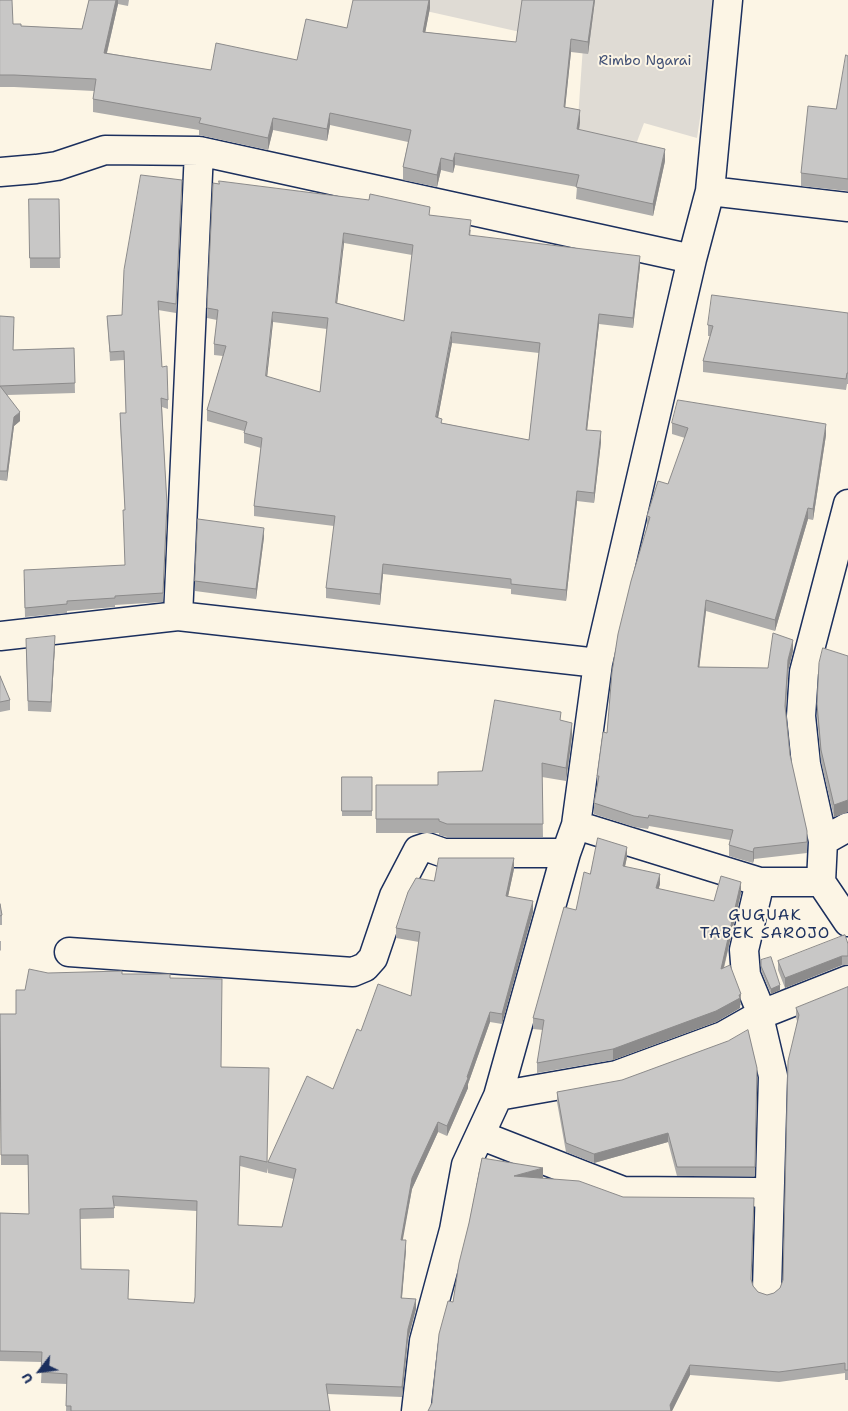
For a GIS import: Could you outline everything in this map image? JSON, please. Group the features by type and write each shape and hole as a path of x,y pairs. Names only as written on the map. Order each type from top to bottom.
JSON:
{"street":[{"path":"416,1411 424,1340 454,1230 466,1165 498,1096 566,853 576,826 598,663 692,259 710,191 728,0"},
{"path":"0,172 57,166 105,150 199,151 692,259"},
{"path":"178,616 199,151"},
{"path":"710,191 848,208"},
{"path":"848,504 804,672 800,716 806,764 823,841 821,882 848,922"},
{"path":"0,636 178,616 598,663"},
{"path":"576,826 760,882 821,882"},
{"path":"823,841 848,827"},
{"path":"69,952 353,972 366,968 373,958 394,896 418,850 427,847 444,853 566,853"},
{"path":"760,882 744,950 746,975 762,1014 761,1025 773,1076 767,1289"},
{"path":"498,1096 617,1075 723,1036 762,1014 848,980"},
{"path":"480,1134 623,1191 755,1192 769,1196"}],"green space":[{"name":"Rimbo Ngarai","path":"427,0 718,0 697,138 644,123 629,163 576,148 583,46 426,11"}],"building":[{"path":"0,0 12,0 13,24 82,29 89,0 116,0 104,53 211,70 216,43 297,60 306,19 347,28 353,0 429,0 423,32 516,42 522,0 594,0 588,42 571,39 564,107 580,110 577,129 665,149 653,204 576,187 579,175 455,153 453,161 441,158 437,175 403,167 411,130 330,113 327,129 273,118 268,138 199,123 201,118 93,99 96,79 0,75"},
{"path":"846,55 848,56 848,179 801,173 808,106 836,109"},
{"path":"141,175 182,180 176,304 158,301 162,367 167,366 168,400 161,398 167,504 163,593 67,601 67,604 25,608 24,570 125,565 123,510 125,510 120,413 126,413 124,351 110,352 107,316 122,315 124,270"},
{"path":"219,181 369,200 370,194 430,207 429,215 471,220 469,235 640,256 633,318 599,314 586,430 601,431 594,493 577,491 566,590 511,584 511,579 383,564 380,594 326,588 335,516 254,506 262,438 244,433 247,422 207,410 226,346 214,344 218,310 207,308 213,183 219,184","holes":["344,233 413,245 404,321 336,303","273,312 328,318 320,392 266,376","452,332 540,343 529,440 441,423 442,419 436,417"]},
{"path":"29,199 59,199 60,258 30,258"},
{"path":"712,295 848,313 848,373 846,379 703,361 713,326 708,325"},
{"path":"0,316 14,317 13,350 74,348 75,383 0,386"},
{"path":"0,386 20,412 14,417 7,471 0,471"},
{"path":"678,400 826,424 813,509 808,508 775,620 706,600 698,667 768,668 773,633 793,640 788,660 785,706 790,755 807,831 807,842 754,848 753,852 729,845 733,830 649,815 648,818 634,816 594,803 599,776 597,776 603,732 607,733 612,672 618,634 650,517 647,516 658,481 668,484 688,428 672,423"},
{"path":"198,519 264,528 256,589 195,581"},
{"path":"55,636 51,702 28,701 26,639"},
{"path":"823,648 848,656 848,800 834,805 821,750 817,704 819,663"},
{"path":"0,676 10,700 0,702"},
{"path":"495,700 561,712 560,720 572,723 566,768 542,763 543,824 447,824 439,821 439,819 376,819 376,785 438,785 438,772 482,771"},
{"path":"342,777 372,777 372,811 342,811"},
{"path":"598,838 627,847 623,866 660,874 656,888 714,901 721,876 741,882 721,969 730,965 741,994 739,995 740,998 716,1011 613,1049 537,1063 544,1020 533,1018 564,907 576,910 584,872 590,874"},
{"path":"439,858 514,858 506,896 533,901 502,1014 490,1012 468,1078 447,1126 438,1122 412,1178 401,1240 406,1240 401,1298 416,1299 408,1329 402,1387 326,1384 330,1411 71,1411 71,1406 66,1406 67,1374 41,1372 42,1352 0,1351 0,1213 29,1214 28,1155 1,1155 0,1014 16,1014 16,990 25,990 29,969 48,973 122,971 122,974 170,974 170,978 222,979 221,1067 269,1068 267,1162 240,1156 238,1225 282,1227 296,1169 268,1162 307,1076 333,1089 357,1029 361,1031 378,984 411,996 420,932 396,928 408,892 416,878 434,881","holes":["113,1196 197,1201 194,1303 128,1299 129,1270 81,1269 80,1209 114,1208"]},
{"path":"845,935 848,944 848,956 842,956 785,978 778,961"},
{"path":"771,957 780,985 771,989 761,966 761,960"},
{"path":"848,987 848,1370 845,1370 845,1363 779,1372 690,1365 670,1405 671,1411 428,1411 432,1403 439,1334 448,1301 453,1302 459,1263 482,1158 543,1168 514,1176 579,1181 623,1197 754,1198 751,1279 753,1286 758,1292 767,1295 774,1293 780,1288 783,1280 788,1061 799,1015 796,1008"},
{"path":"748,1030 757,1068 755,1167 677,1167 668,1133 594,1154 566,1143 557,1092 622,1080 728,1041"}],"district":[{"name":"GUGUAK TABEK SAROJO","path":"765,925"}]}
